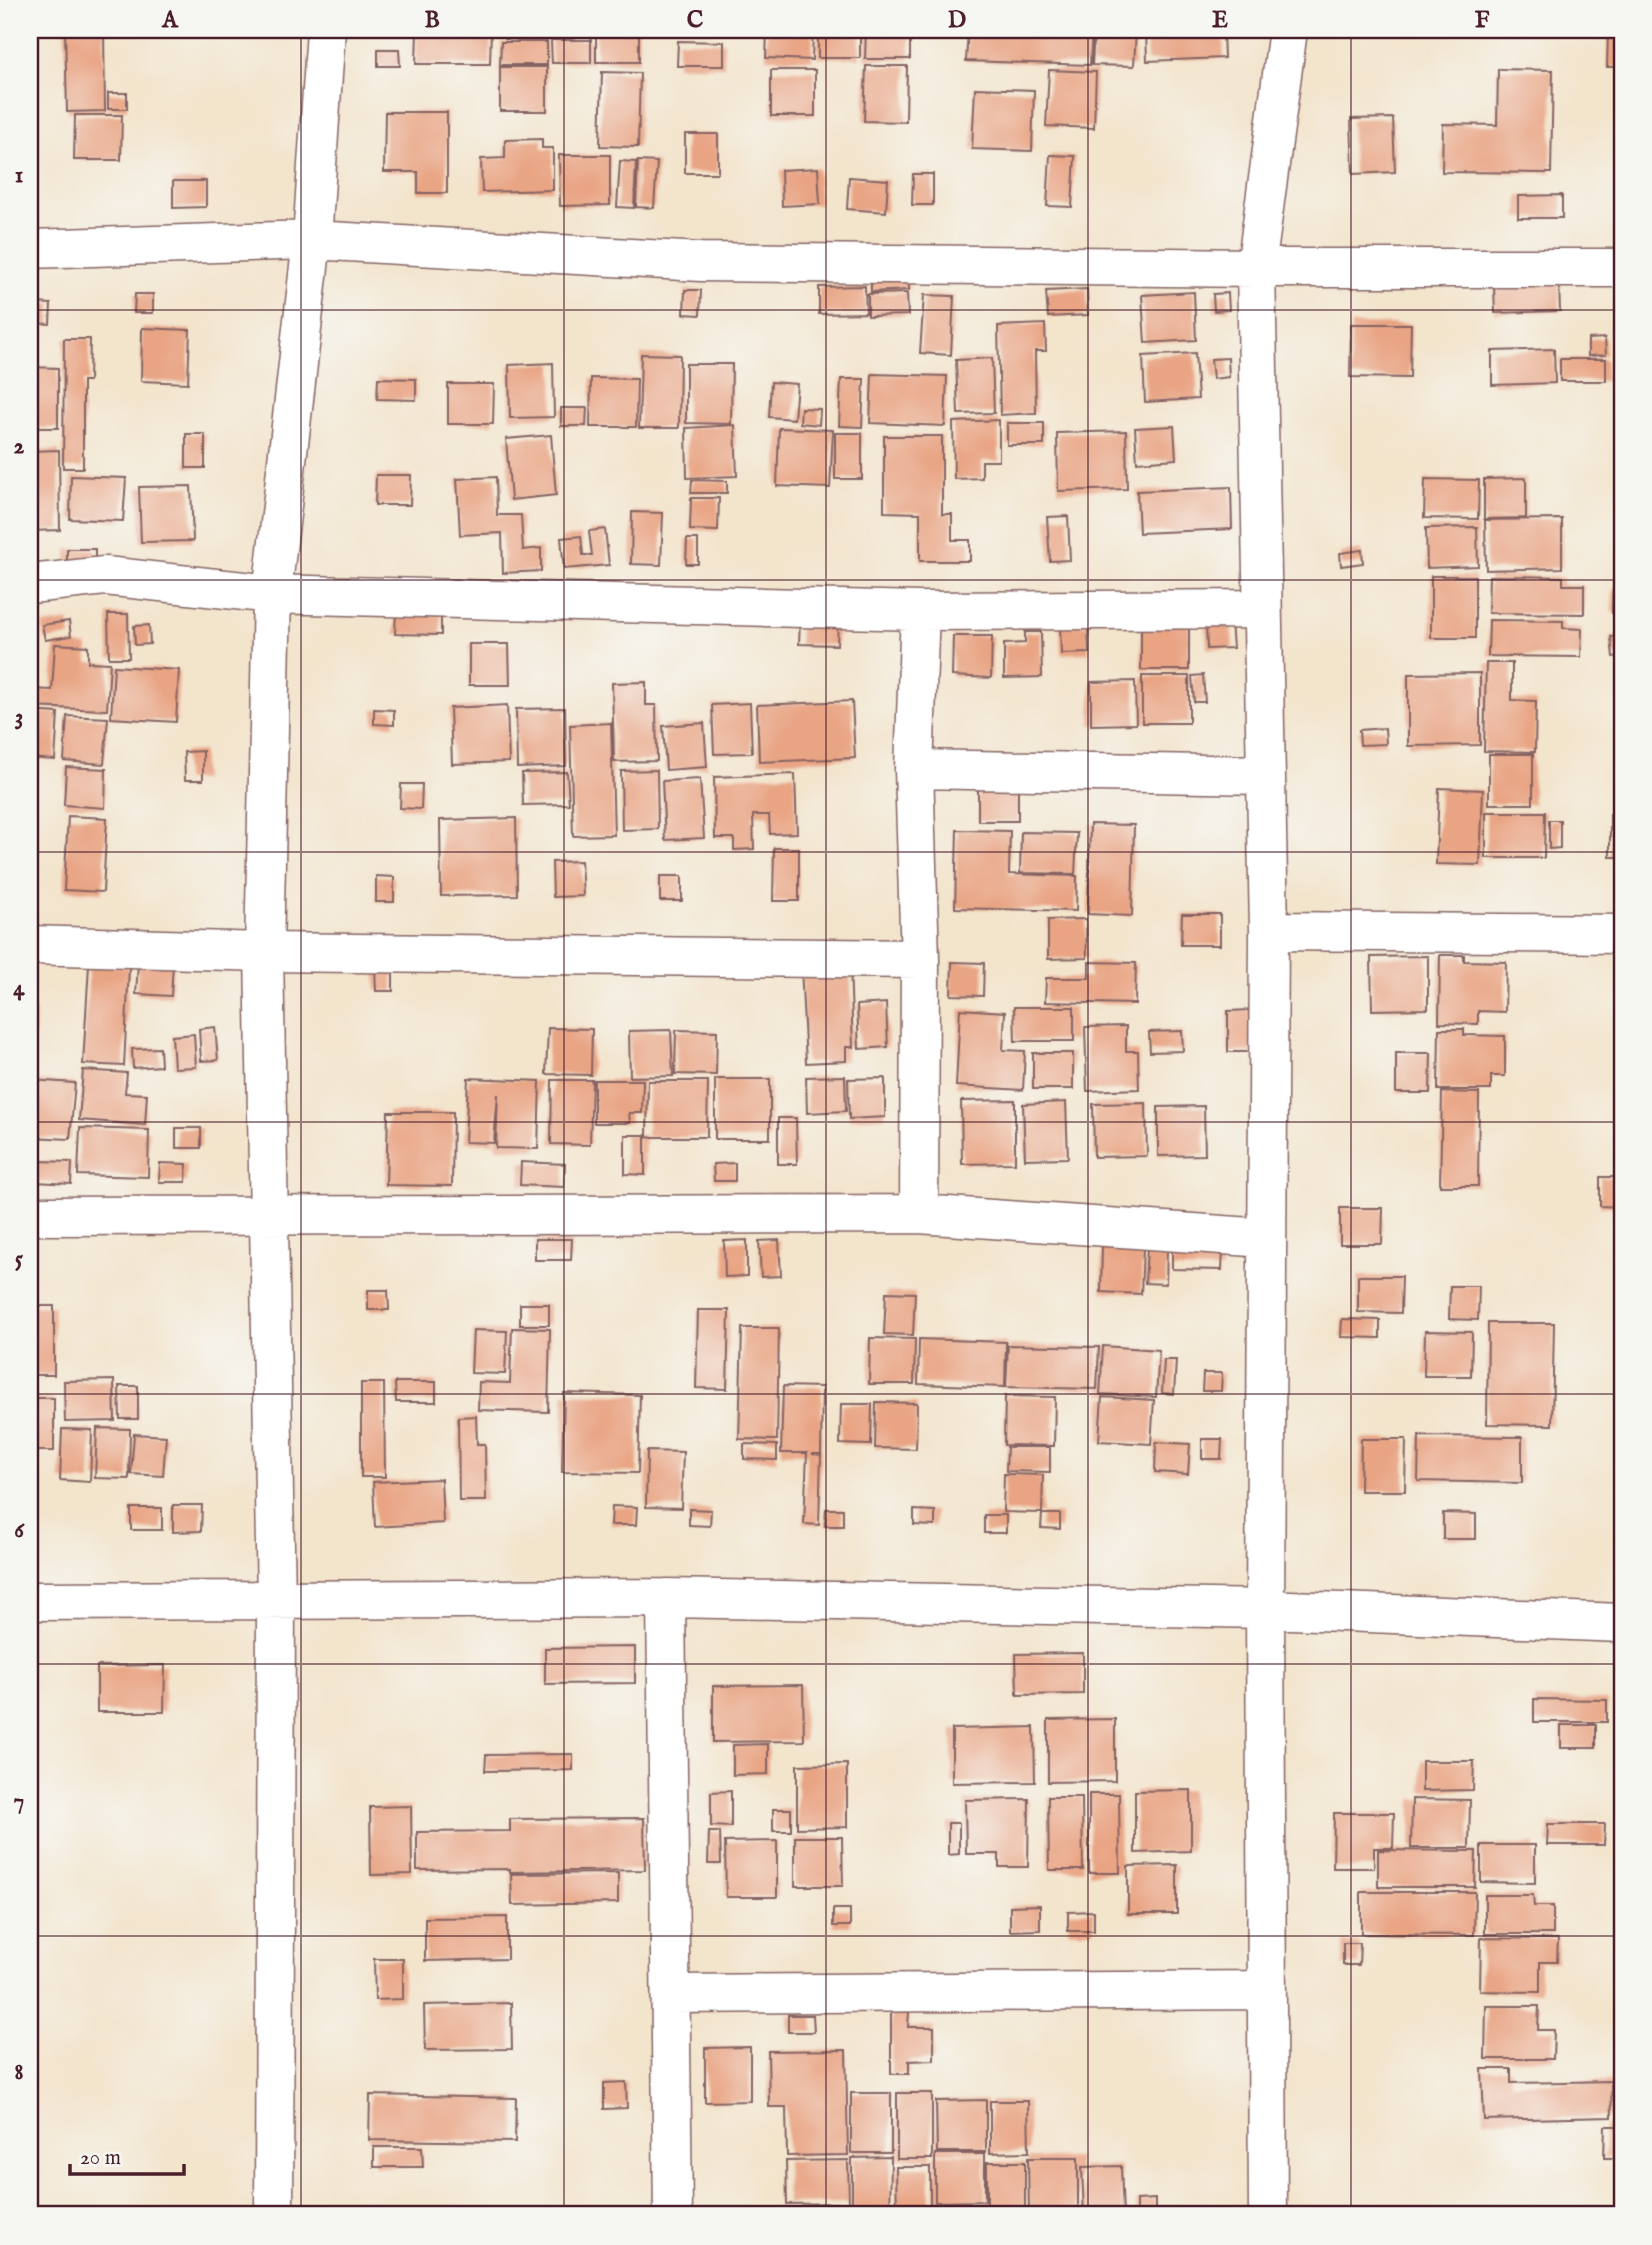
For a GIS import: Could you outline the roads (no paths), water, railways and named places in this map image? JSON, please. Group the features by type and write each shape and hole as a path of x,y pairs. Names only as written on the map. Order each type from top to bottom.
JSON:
{"street":[{"path":"274,2215 276,1601 264,951 272,594 312,240 326,30"},
{"path":"1268,2215 1265,1609 1269,931 1255,268 1288,30"},
{"path":"30,249 312,240 701,262 1255,268 1622,268"},
{"path":"30,584 106,576 272,594 920,611 1261,609"},
{"path":"919,1214 920,959 914,769 920,611"},
{"path":"914,769 1264,775"},
{"path":"1269,931 1622,934"},
{"path":"30,945 264,951 920,959"},
{"path":"30,1216 919,1214 1266,1238"},
{"path":"666,1598 673,2215"},
{"path":"30,1601 666,1598 1265,1609 1622,1623"},
{"path":"672,1994 1267,1990"}]}
